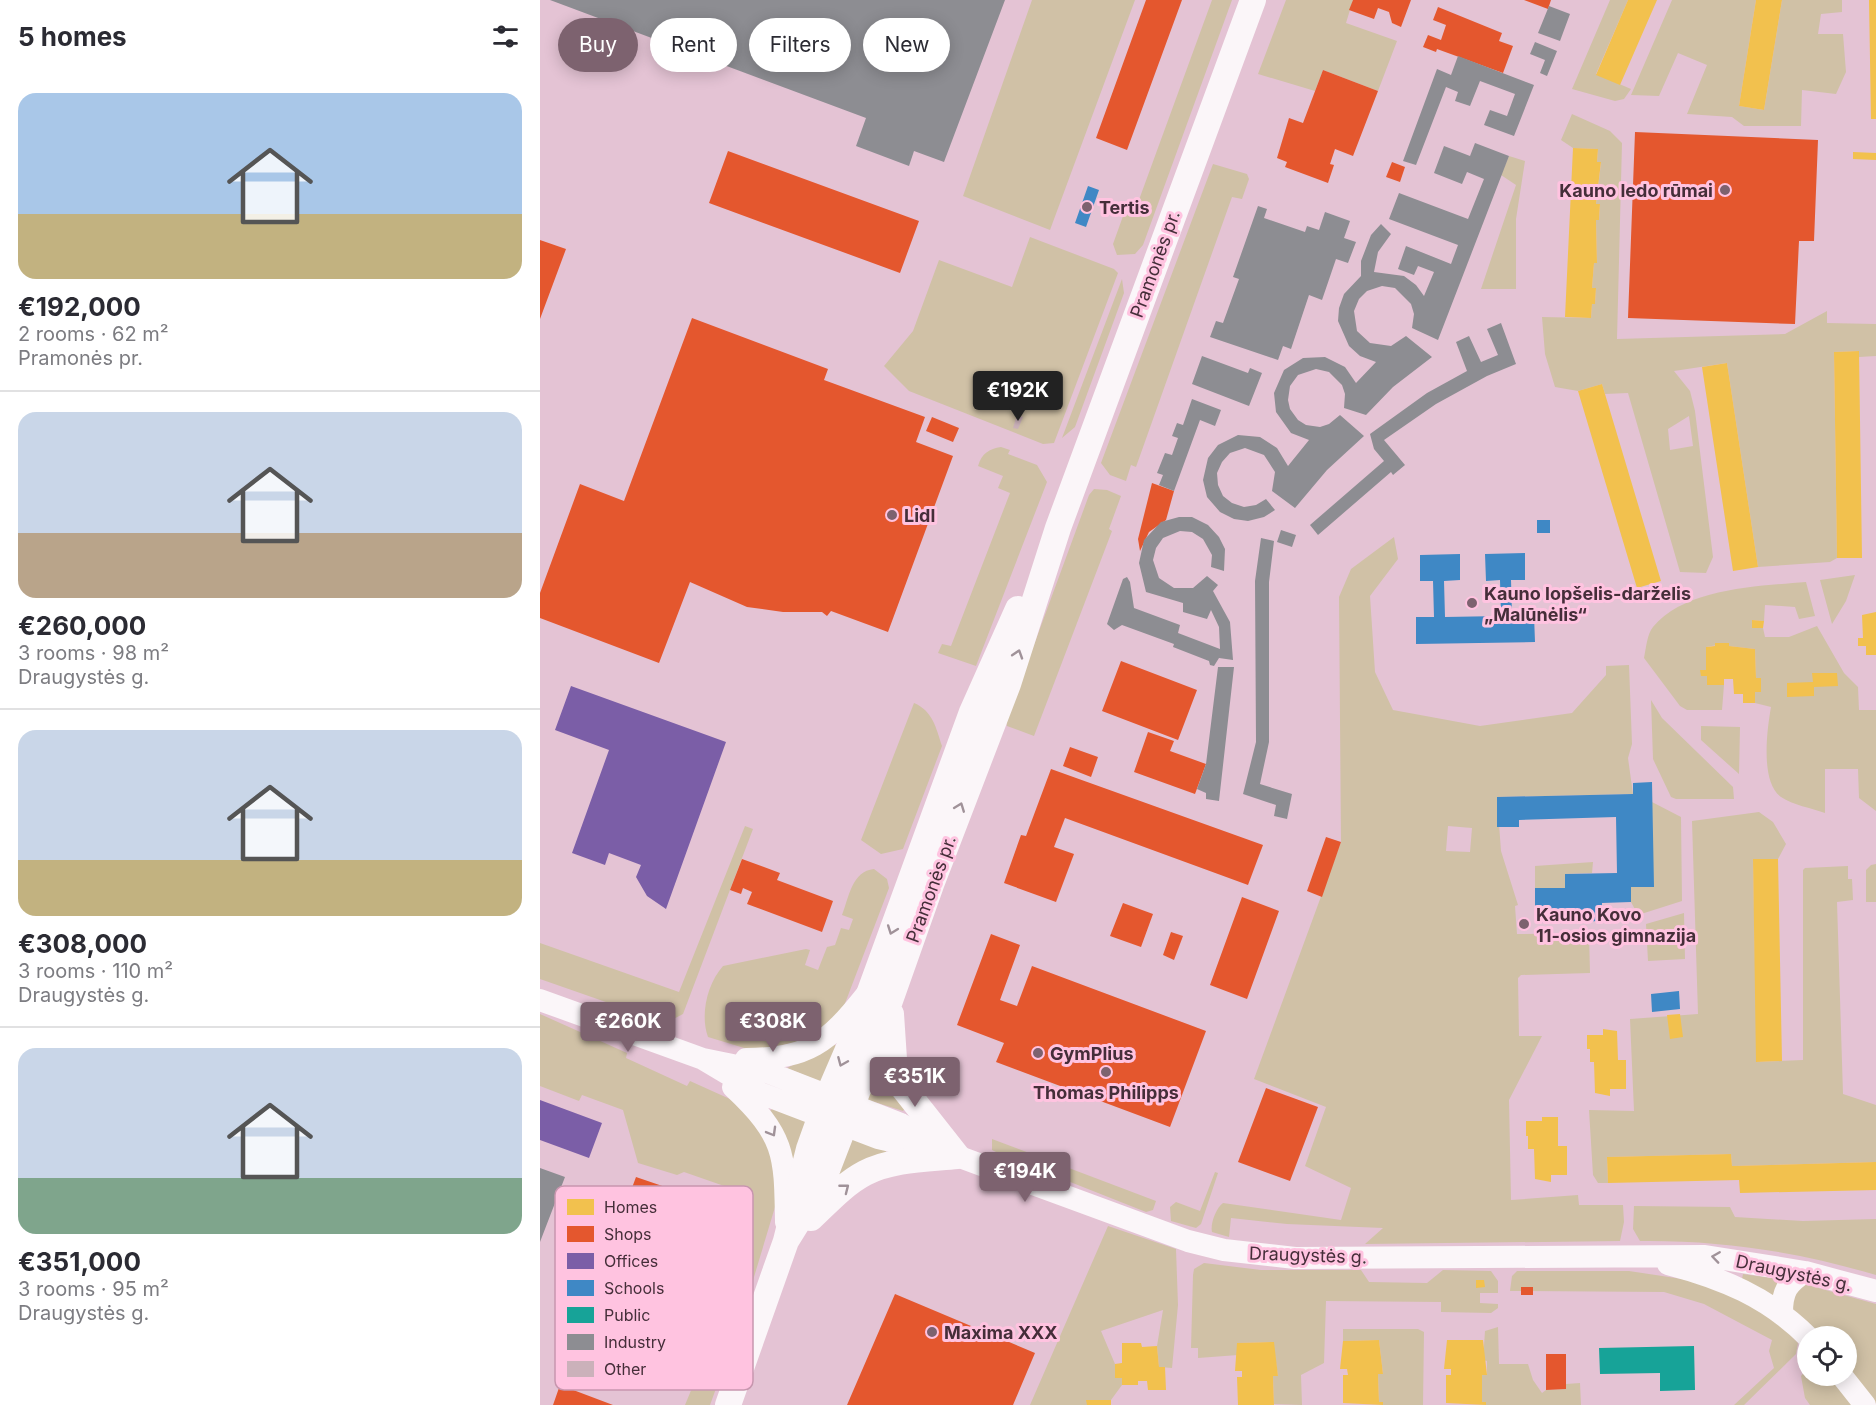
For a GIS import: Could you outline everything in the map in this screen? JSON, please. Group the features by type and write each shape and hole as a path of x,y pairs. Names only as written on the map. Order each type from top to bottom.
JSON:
{"main road":[{"name":"Pramonės pr.","path":"753,1334 786,1241 809,1149 824,1106 880,996 932,882 1008,684 1058,528 1253,0"},
{"name":"Pramonės pr.","path":"786,1241 822,1183 849,1115 880,996"},
{"path":"703,1059 774,1059 807,1050 880,996 901,1085 957,1155"},
{"name":"Draugystės g.","path":"540,1000 703,1059 760,1093 824,1106 849,1115 901,1124 957,1155 1188,1241 1252,1254 1295,1258 1705,1256 1805,1272 1876,1291"},
{"path":"703,1059 762,1115 777,1140 785,1172 786,1241"},
{"path":"786,1241 844,1187 865,1173 890,1165 957,1155"},
{"name":"Draugystės g.","path":"1640,1257 1729,1282 1782,1313 1797,1327"},
{"path":"1782,1313 1784,1293 1789,1282 1805,1272"},
{"path":"1850,1386 1864,1405"},
{"name":"Pramonės pr.","path":"728,1405 733,1390"}],"shaded area":[{"path":"1032,0 1135,0 1050,230 963,196"},
{"path":"1212,0 1232,0 1143,245 1135,254 1117,255 1113,244 1127,205 1136,208"},
{"path":"1286,0 1353,0 1346,23 1397,41 1378,91 1323,70 1315,91 1258,74"},
{"path":"1610,0 1628,0 1596,74 1631,89 1624,99 1615,101 1572,89"},
{"path":"1672,0 1756,0 1739,106 1764,110 1782,0 1842,0 1842,12 1821,14 1818,34 1843,34 1846,72 1836,94 1802,90 1801,126 1744,126 1732,117 1687,114 1707,65 1678,53 1659,96 1631,95"},
{"path":"1572,114 1610,131 1622,143 1617,339 1785,334 1827,311 1827,323 1876,324 1876,356 1859,357 1858,351 1834,352 1837,558 1830,562 1758,567 1727,363 1674,371 1690,391 1695,411 1713,557 1706,573 1680,572 1628,393 1605,394 1602,384 1578,391 1555,387 1545,354 1542,317 1591,318 1592,304 1595,304 1596,289 1592,288 1594,263 1597,262 1596,220 1599,220 1600,205 1596,204 1601,163 1597,162 1598,149 1573,148 1561,140","holes":["1689,416 1693,446 1670,450 1668,429"]},
{"path":"1509,156 1525,161 1516,219 1516,289 1481,289 1516,185 1501,175"},
{"path":"1213,164 1247,174 1249,179 1242,199 1232,197 1136,467 1131,465 1126,481 1110,475 1101,463"},
{"path":"1030,237 1114,269 1118,273 1054,443 1043,444 909,391 884,366 913,331 939,260 1012,287"},
{"path":"1122,279 1124,293 1075,427 1062,438"},
{"path":"1001,447 1010,450 1008,454 1037,465 1047,482 976,666 938,653 942,644 951,646 1010,493 998,488 1003,476 978,466 986,452"},
{"path":"1094,489 1107,490 1121,496 1109,529 1112,531 1034,736 1007,726 1006,721 1089,495"},
{"name":"Kauno Kovo 11-osios gimnazija","path":"1394,537 1398,559 1370,596 1375,672 1393,710 1480,726 1572,713 1606,675 1606,666 1629,665 1632,744 1628,758 1633,794 1497,797 1501,851 1518,905 1515,906 1517,934 1589,933 1590,973 1521,975 1518,978 1519,1036 1542,1036 1509,1100 1511,1200 1578,1195 1579,1205 1623,1205 1624,1222 1620,1241 1365,1244 1383,1228 1287,1224 1231,1218 1229,1237 1212,1232 1214,1216 1223,1203 1341,1220 1351,1188 1305,1166 1326,1107 1254,1079 1341,842 1339,597 1351,569","holes":["1448,826 1472,828 1470,852 1446,851"]},
{"path":"1855,575 1846,601 1832,624 1820,580"},
{"path":"1806,582 1815,616 1799,619 1795,607 1765,605 1764,621 1752,620 1752,627 1763,628 1765,637 1789,637 1817,626 1844,673 1858,687 1859,710 1876,710 1876,811 1859,798 1858,769 1825,769 1825,813 1791,802 1774,790 1770,780 1767,755 1771,707 1755,703 1755,692 1761,691 1761,678 1756,678 1755,649 1729,646 1729,643 1706,647 1706,670 1701,670 1701,676 1707,676 1707,685 1724,685 1722,710 1687,710 1680,706 1644,658 1653,627 1667,614 1684,604 1724,591"},
{"path":"1651,700 1662,718 1733,787 1734,799 1676,799 1671,797 1653,759"},
{"path":"914,703 930,715 942,746 903,849 881,854 861,840"},
{"path":"1701,726 1740,727 1739,774 1701,740"},
{"path":"1652,802 1681,817 1682,901 1638,915 1631,902 1631,887 1653,887"},
{"path":"1759,812 1773,822 1786,844 1778,859 1753,859 1757,1062 1803,1060 1803,870 1805,868 1848,866 1848,879 1852,879 1853,900 1837,902 1843,1094 1876,1105 1876,1162 1732,1166 1731,1154 1607,1157 1608,1183 1598,1183 1593,1175 1589,1110 1634,1111 1630,1019 1698,1014 1692,821"},
{"path":"745,826 753,829 683,1014 666,1023 540,979 540,943 679,992"},
{"path":"1593,862 1592,873 1565,874 1565,888 1535,888 1535,866"},
{"path":"1876,864 1876,902 1866,902 1866,870"},
{"path":"874,869 887,879 889,888 844,1006 816,1038 754,1051 708,1037 705,1019 706,1000 717,973 723,966 806,949 810,950 805,965 818,970 827,947 835,945 841,928 849,930 853,919 842,915 852,886 861,874"},
{"path":"1684,913 1685,959 1648,961 1646,924"},
{"path":"540,1014 627,1053 626,1058 687,1086 690,1081 741,1104 771,1144 778,1197 753,1280 753,1186 724,1186 684,1172 677,1175 638,1163 623,1110 582,1095 579,1101 540,1086"},
{"path":"834,1044 836,1046 821,1082 787,1068"},
{"path":"882,1061 905,1108 903,1111 865,1099"},
{"path":"773,1108 806,1120 795,1158 791,1159 770,1111"},
{"path":"853,1138 886,1150 886,1153 847,1178 837,1175"},
{"path":"992,1139 1156,1201 1153,1210 1146,1212 1002,1155 992,1150"},
{"path":"1215,1172 1218,1173 1201,1224 1196,1228 1171,1221 1170,1207 1176,1202 1200,1211"},
{"path":"1634,1206 1730,1207 1735,1217 1803,1221 1876,1219 1876,1275 1818,1260 1759,1249 1730,1245 1640,1241 1633,1229"},
{"path":"1108,1226 1176,1249 1178,1305 1172,1368 1159,1367 1157,1346 1163,1310 1101,1331 1115,1364 1115,1378 1122,1378 1122,1385 1111,1400 1087,1400 1087,1405 1030,1405"},
{"path":"1204,1263 1261,1270 1361,1270 1369,1282 1427,1283 1443,1270 1491,1271 1498,1281 1498,1293 1480,1293 1480,1303 1498,1304 1498,1308 1491,1313 1441,1312 1441,1302 1326,1301 1324,1363 1301,1375 1302,1405 1274,1404 1273,1376 1278,1376 1273,1342 1238,1343 1238,1355 1198,1358 1198,1348 1191,1348 1193,1275 1194,1269"},
{"path":"1517,1271 1629,1271 1702,1282 1774,1317 1797,1342 1796,1354 1744,1405 1734,1405 1774,1368 1769,1351 1772,1340 1704,1304 1664,1292 1510,1291 1512,1276"},
{"path":"1743,1274 1785,1280 1776,1300 1742,1279"},
{"path":"1804,1284 1876,1304 1876,1404 1857,1380 1857,1326 1808,1326 1793,1312 1790,1296"},
{"path":"1498,1327 1499,1364 1528,1364 1533,1380 1542,1393 1546,1390 1566,1389 1566,1384 1580,1383 1581,1405 1486,1405 1486,1402 1482,1402 1482,1375 1487,1374 1487,1361 1483,1360 1485,1331"},
{"path":"1343,1329 1418,1329 1424,1332 1423,1405 1383,1405 1383,1402 1379,1402 1378,1374 1383,1374 1379,1340 1343,1341"},
{"path":"1803,1386 1838,1386 1852,1405 1810,1405 1805,1398"},
{"path":"691,1390 715,1390 710,1405 685,1405"}],"building: Homes":[{"path":"1628,0 1657,0 1620,85 1596,75"},
{"path":"1756,0 1782,0 1764,110 1739,106"},
{"path":"1869,0 1876,0 1876,119 1871,119"},
{"path":"1573,148 1598,149 1597,162 1601,162 1596,204 1600,204 1599,220 1596,220 1597,263 1594,263 1592,288 1596,288 1595,304 1592,304 1591,318 1565,317"},
{"path":"1853,152 1876,153 1876,160 1853,159"},
{"path":"1859,351 1862,558 1837,558 1834,352"},
{"path":"1727,363 1758,567 1733,571 1702,367"},
{"path":"1602,384 1661,581 1637,588 1578,391"},
{"path":"1876,612 1876,655 1866,655 1866,646 1858,646 1858,638 1863,638 1862,615"},
{"path":"1752,620 1764,621 1763,628 1752,628"},
{"path":"1715,643 1729,643 1729,646 1755,649 1756,678 1761,678 1761,692 1755,692 1755,703 1743,703 1743,694 1734,694 1733,679 1724,679 1724,685 1707,685 1707,676 1701,676 1700,670 1706,670 1706,647 1715,646"},
{"path":"1812,673 1837,673 1838,686 1814,687 1814,696 1787,697 1787,683 1813,682"},
{"path":"1753,859 1778,859 1782,1061 1756,1062"},
{"path":"1680,1014 1683,1037 1670,1039 1667,1015"},
{"path":"1603,1029 1617,1031 1618,1060 1626,1060 1626,1089 1610,1089 1610,1096 1595,1093 1594,1062 1590,1062 1590,1049 1587,1049 1587,1035 1603,1035"},
{"path":"1542,1117 1558,1117 1558,1146 1567,1146 1567,1175 1551,1175 1551,1182 1535,1179 1534,1149 1528,1149 1528,1136 1526,1136 1526,1121 1542,1121"},
{"path":"1731,1154 1732,1166 1876,1162 1876,1190 1740,1193 1739,1180 1608,1183 1607,1157"},
{"path":"1476,1280 1484,1280 1485,1287 1476,1288"},
{"path":"1379,1340 1383,1374 1378,1374 1379,1402 1383,1402 1383,1405 1343,1403 1343,1375 1348,1375 1347,1369 1340,1369 1343,1341"},
{"path":"1447,1340 1483,1340 1487,1375 1482,1375 1482,1402 1486,1402 1486,1405 1446,1403 1446,1375 1451,1375 1451,1369 1444,1369"},
{"path":"1274,1342 1278,1376 1273,1376 1274,1405 1238,1405 1237,1377 1242,1377 1242,1371 1235,1371 1237,1343"},
{"path":"1122,1343 1141,1343 1142,1347 1157,1346 1159,1367 1165,1367 1166,1390 1148,1390 1147,1381 1138,1381 1138,1385 1122,1385 1122,1378 1115,1378 1115,1364 1122,1363"},
{"path":"1086,1400 1111,1400 1111,1405 1087,1405"}],"building: Shops":[{"path":"1146,0 1182,0 1127,150 1096,138"},
{"path":"1353,0 1411,0 1401,27 1392,23 1389,12 1378,8 1374,19 1349,10"},
{"path":"1524,0 1551,0 1548,9"},
{"path":"1438,7 1502,33 1499,41 1513,46 1503,73 1437,49 1436,52 1423,47 1428,35 1441,40 1446,25 1433,20"},
{"path":"1323,70 1378,91 1353,156 1335,149 1330,164 1334,165 1328,183 1285,167 1287,162 1277,158 1289,118 1303,123"},
{"name":"Kauno ledo rūmai","path":"1635,132 1818,140 1814,241 1799,241 1795,324 1628,318"},
{"path":"728,151 919,221 900,273 709,203"},
{"path":"1392,162 1405,167 1400,182 1386,177"},
{"path":"540,240 566,249 540,319"},
{"path":"692,318 828,369 824,380 925,417 916,442 953,456 888,632 831,611 827,616 822,612 783,612 747,607 690,582 659,663 540,618 540,593 580,484 624,501"},
{"path":"932,417 959,428 953,442 926,431"},
{"path":"1152,483 1174,491 1166,520 1149,532 1140,551 1138,539"},
{"path":"1121,661 1197,690 1178,740 1102,711"},
{"path":"1148,732 1174,741 1170,751 1206,764 1195,794 1134,772"},
{"path":"1070,747 1098,757 1091,777 1063,766"},
{"path":"1051,769 1263,845 1248,885 1065,818 1054,847 1074,854 1056,902 1004,883 1021,835 1026,836"},
{"path":"1326,837 1341,842 1322,897 1307,891"},
{"path":"742,859 780,873 777,880 833,901 822,932 747,904 752,892 743,888 741,894 730,890"},
{"path":"1242,897 1279,911 1247,999 1210,985"},
{"path":"1123,903 1153,914 1141,947 1110,936"},
{"path":"1171,932 1183,936 1174,960 1163,955"},
{"path":"991,934 1020,945 1000,1000 1017,1006 1032,966 1206,1031 1170,1127 996,1062 1004,1043 957,1025"},
{"path":"1266,1088 1318,1107 1290,1181 1238,1162"},
{"path":"636,1177 662,1186 633,1186"},
{"path":"1521,1287 1533,1287 1533,1295 1521,1295"},
{"name":"Maxima XXX","path":"895,1294 1035,1353 1013,1405 847,1405"},
{"path":"1546,1354 1566,1354 1566,1389 1546,1390"},
{"path":"558,1390 573,1390 613,1405 553,1405"}],"building: Offices":[{"path":"571,686 726,742 666,909 647,896 636,877 641,865 609,853 605,865 572,853 609,750 555,730"},
{"path":"540,1100 602,1123 589,1158 540,1140"}],"building: Schools":[{"name":"Tertis","path":"1088,186 1099,190 1086,227 1075,223"},
{"path":"1537,520 1550,520 1550,533 1537,533"},
{"path":"1525,553 1525,580 1511,580 1512,615 1534,615 1535,642 1416,644 1416,617 1434,617 1433,581 1420,581 1420,555 1460,554 1460,580 1444,581 1445,617 1501,616 1500,580 1486,581 1485,554"},
{"path":"1652,782 1654,887 1631,887 1631,902 1602,903 1602,921 1535,923 1535,888 1565,888 1565,874 1617,873 1616,817 1519,820 1519,827 1497,827 1497,797 1633,794 1633,783"},
{"path":"1679,991 1680,1009 1652,1012 1651,994"}],"building: Public":[{"path":"1694,1346 1695,1390 1660,1391 1660,1373 1600,1374 1599,1348"}],"building: Industry":[{"path":"550,0 1005,0 944,162 914,151 909,166 856,146 866,118 737,70 737,18 650,18 650,37 638,33 638,18 598,18"},
{"path":"1549,6 1570,14 1560,41 1538,33"},
{"path":"1535,42 1557,51 1547,76 1540,73 1545,60 1530,54"},
{"path":"1458,56 1534,85 1514,136 1484,125 1490,110 1507,116 1515,94 1480,81 1470,106 1455,101 1458,92 1446,87 1416,165 1403,161 1437,69 1451,75"},
{"path":"1475,143 1509,156 1438,340 1412,328 1414,314 1411,304 1395,288 1382,286 1367,291 1359,299 1354,311 1357,331 1370,343 1391,346 1406,336 1432,357 1393,387 1366,415 1344,408 1345,394 1342,385 1329,372 1316,369 1298,375 1290,386 1288,400 1290,409 1298,420 1306,425 1320,427 1329,424 1340,415 1364,436 1327,470 1295,508 1272,491 1275,472 1264,455 1245,448 1230,453 1222,462 1217,473 1218,485 1223,496 1232,503 1244,507 1256,505 1266,499 1275,510 1264,517 1248,521 1234,519 1220,512 1207,497 1203,480 1208,458 1218,445 1238,435 1260,437 1277,448 1288,466 1309,440 1291,433 1276,412 1274,393 1284,370 1303,358 1325,357 1345,367 1356,383 1376,362 1360,356 1349,346 1338,321 1339,308 1344,294 1361,276 1361,261 1371,235 1381,224 1391,234 1378,252 1374,272 1404,276 1416,285 1424,296 1434,272 1418,266 1414,275 1398,269 1406,246 1451,264 1458,245 1389,219 1399,193 1468,219 1484,179 1467,172 1462,184 1434,173 1444,146 1470,156"},
{"path":"1258,206 1267,209 1264,218 1305,232 1307,226 1319,230 1325,212 1350,221 1344,238 1356,242 1348,263 1336,259 1322,300 1309,295 1291,349 1283,346 1278,360 1210,337 1216,321 1223,323 1239,279 1233,277"},
{"path":"1501,323 1516,364 1487,376 1436,404 1384,440 1405,465 1393,475 1391,472 1318,535 1310,525 1384,461 1374,449 1370,434 1427,393 1467,371 1456,342 1469,336 1481,362 1498,355 1487,329"},
{"path":"1202,356 1248,373 1250,368 1262,373 1249,406 1192,384"},
{"path":"1192,399 1221,410 1215,426 1200,420 1174,491 1159,485 1163,475 1157,473 1165,453 1172,455 1178,438 1172,436 1177,423 1183,425"},
{"path":"1179,517 1192,517 1208,525 1219,537 1225,549 1224,571 1211,567 1212,555 1203,539 1192,532 1180,531 1163,538 1156,548 1153,560 1159,578 1174,588 1193,588 1207,576 1218,585 1213,591 1230,622 1233,660 1219,658 1214,666 1210,665 1209,661 1173,647 1174,644 1122,625 1114,630 1107,624 1123,579 1127,577 1130,582 1134,608 1180,625 1178,633 1220,649 1219,627 1211,610 1207,619 1183,612 1183,603 1146,592 1139,563 1144,540 1161,522"},
{"path":"1281,530 1296,535 1292,547 1277,542"},
{"path":"1261,538 1274,541 1269,582 1269,742 1260,784 1292,794 1287,819 1274,816 1276,805 1243,794 1256,742 1255,581"},
{"path":"1218,667 1234,667 1219,801 1206,799 1206,793 1197,789 1206,764"},
{"path":"540,1168 565,1177 562,1186 555,1186 555,1203 540,1242"}],"building: Other":[{"path":"1017,415 1023,417 1018,429 1013,428"}],"place":[{"name":"Kauno ledo rūmai","path":"1725,190"},
{"name":"Tertis","path":"1087,207"},
{"name":"Lidl","path":"892,515"},
{"name":"Kauno lopšelis-darželis „Malūnėlis“","path":"1472,603"},
{"name":"Kauno Kovo 11-osios gimnazija","path":"1524,924"},
{"name":"GymPlius","path":"1038,1053"},
{"name":"Thomas Philipps","path":"1106,1072"},
{"name":"Maxima XXX","path":"932,1332"}]}
